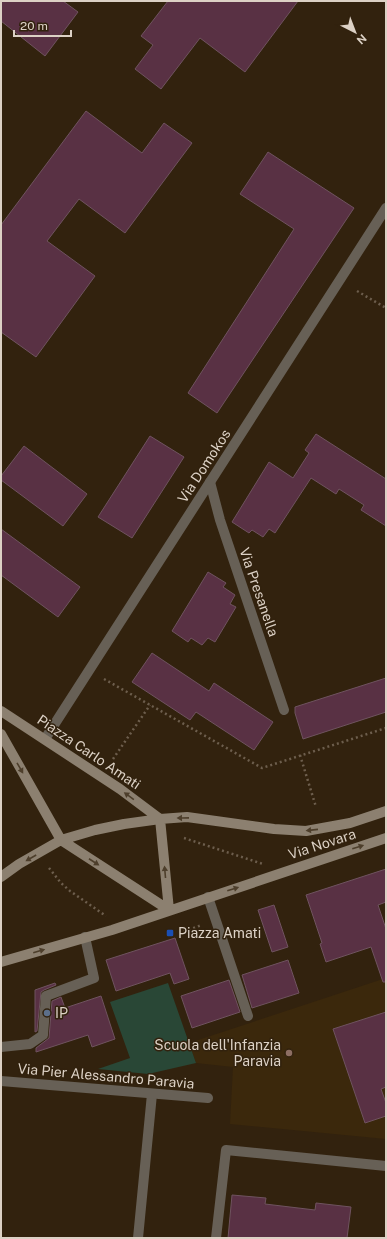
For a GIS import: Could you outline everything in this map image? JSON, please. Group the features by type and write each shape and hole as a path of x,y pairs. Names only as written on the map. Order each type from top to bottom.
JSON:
{"street":[{"name":"Via Domokos","path":"45,739 386,208"},
{"name":"Via Presanella","path":"210,482 220,520 284,710"},
{"name":"Piazza Carlo Amati","path":"1,711 120,789 160,819"},
{"path":"1,734 61,840 169,910"},
{"name":"Via Novara","path":"160,819 187,817 292,830 313,830 350,823 386,811"},
{"path":"1,877 19,864 61,840 95,830 160,819 169,910"},
{"name":"Via Novara","path":"208,897 386,838"},
{"path":"1,966 1,962 112,930 208,897 248,1016"},
{"path":"1,1047 30,1044 43,1036 46,996 94,978 85,937"},
{"name":"Via Pier Alessandro Paravia","path":"1,1081 208,1098"},
{"path":"138,1238 152,1094"},
{"path":"216,1238 226,1150 386,1166"}],"path":[{"path":"357,291 386,308"},
{"path":"104,679 262,768 386,728"},
{"path":"112,758 150,705"},
{"path":"300,755 316,807"},
{"path":"184,838 263,864"},
{"path":"49,868 70,891 108,918"},
{"path":"179,933 206,924"}],"shaded area":[{"name":"Scuola dell'Infanzia Paravia","path":"386,978 386,1139 230,1124 233,1067 196,1063 189,1043"}],"green space":[{"path":"168,983 196,1063 148,1074 98,1069 130,1058 110,1002"}],"building":[{"path":"1,1 63,1 78,12 45,56 1,21"},
{"path":"168,1 298,1 245,72 200,38 161,89 135,69 153,45 141,36"},
{"path":"86,111 142,153 164,123 192,143 125,233 79,199 47,241 95,276 36,357 1,332 1,225"},
{"path":"268,152 354,208 217,413 188,393 294,229 240,194"},
{"path":"316,434 386,479 386,526 361,510 364,505 339,489 336,494 311,478 275,533 269,529 263,537 252,530 249,533 232,522 269,462 293,478 309,453 305,450"},
{"path":"150,436 184,457 132,538 98,517"},
{"path":"24,446 87,494 63,526 1,480 1,476"},
{"path":"1,529 80,587 58,617 1,575"},
{"path":"208,572 226,583 223,587 235,595 230,604 236,607 215,642 208,638 202,645 191,638 188,642 172,631"},
{"path":"152,653 209,691 214,683 273,722 254,750 196,712 190,720 132,682"},
{"path":"386,678 386,712 303,739 295,713 295,707"},
{"path":"386,869 386,902 378,905 386,929 386,982 383,982 371,947 326,962 320,944 322,943 306,895"},
{"path":"274,905 288,947 272,952 258,910"},
{"path":"175,938 189,979 174,984 170,973 116,991 106,960"},
{"path":"288,960 299,993 252,1008 242,975"},
{"path":"229,980 240,1012 192,1028 181,996"},
{"path":"55,983 56,985 41,992 37,1031 35,1032 35,990"},
{"path":"101,996 115,1039 92,1047 88,1035 36,1052 36,1048 49,1038 52,1001 61,997 65,1008"},
{"path":"386,1012 386,1087 381,1089 386,1103 386,1116 365,1123 333,1029"},
{"path":"232,1195 266,1198 265,1204 315,1210 316,1203 351,1207 347,1238 228,1238"}],"place":[{"name":"Piazza Amati","path":"170,933"},
{"name":"IP","path":"47,1013"},
{"name":"Scuola dell'Infanzia Paravia","path":"289,1053"}]}
